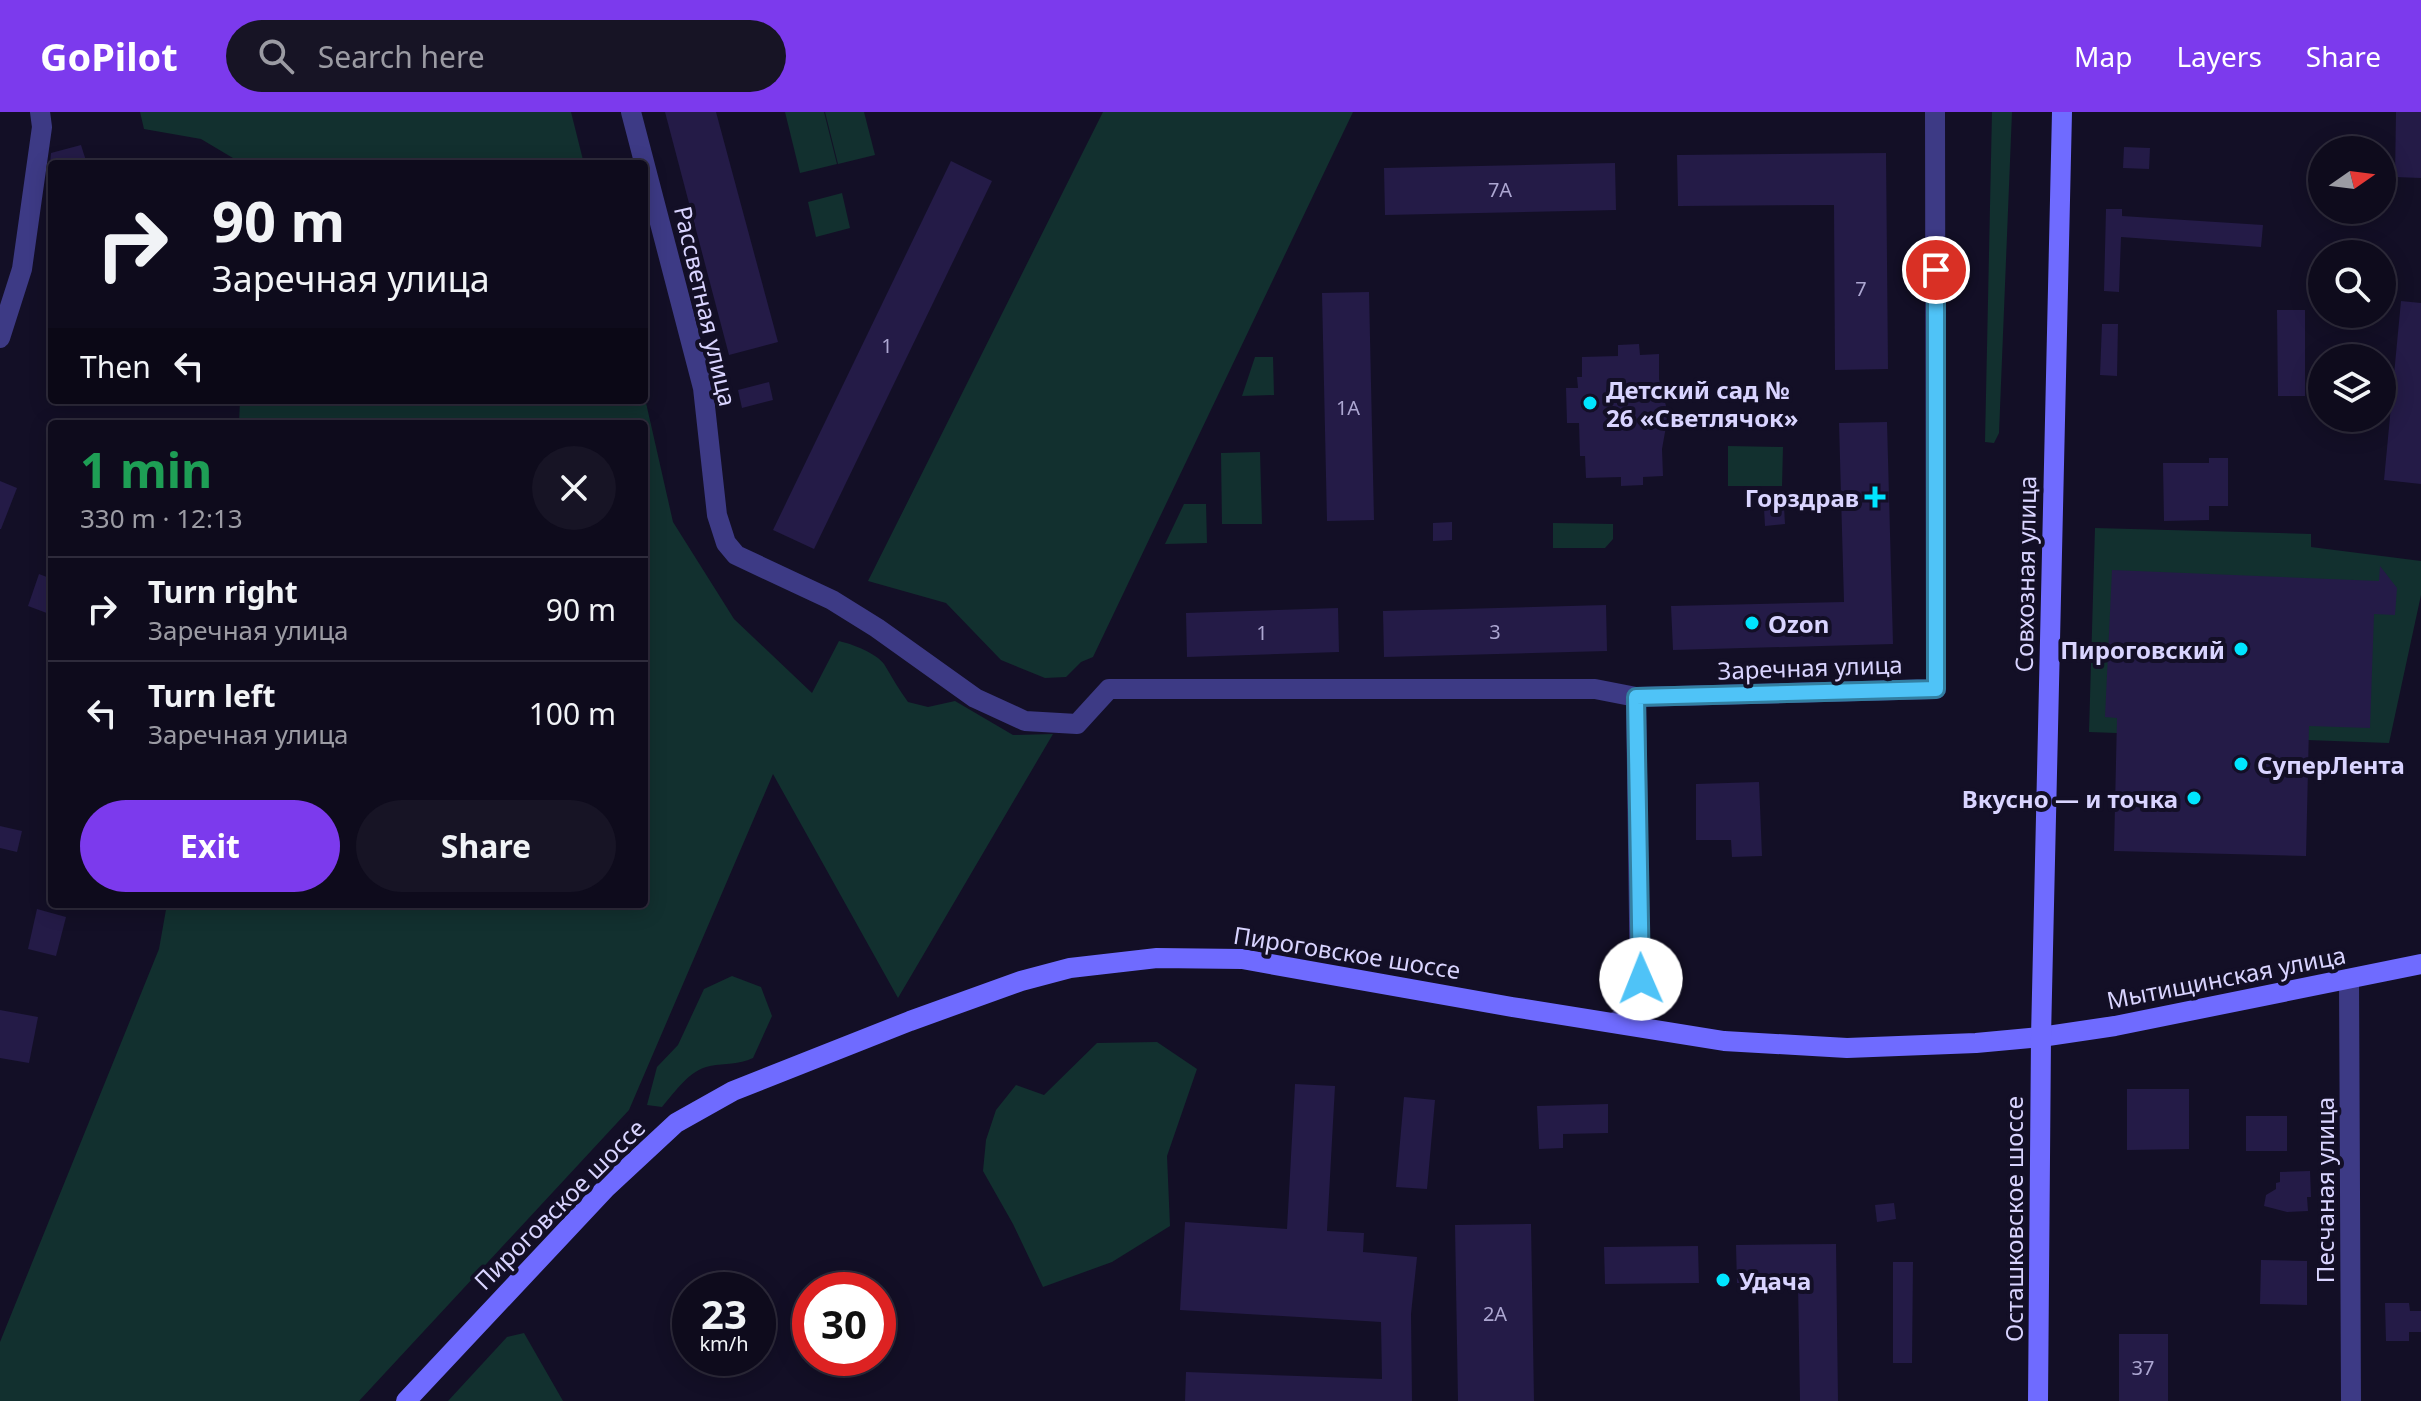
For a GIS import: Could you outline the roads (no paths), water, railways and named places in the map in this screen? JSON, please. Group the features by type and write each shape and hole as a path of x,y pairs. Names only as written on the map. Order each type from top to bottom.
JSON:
{"main road":[{"name":"Совхозная улица","path":"2041,1037 2062,112"},
{"name":"Пироговское шоссе","path":"406,1401 606,1188 676,1123 733,1091 910,1021 1021,981 1070,968 1199,956 1242,959 1724,1041 1847,1048 1929,1046 2041,1037"},
{"name":"Мытищинская улица","path":"2041,1037 2110,1027 2421,964"},
{"name":"Осташковское шоссе","path":"2038,1401 2041,1037"}],"street":[{"path":"0,338 22,269 42,127 40,112"},
{"name":"Рассветная улица","path":"631,112 644,160"},
{"name":"Заречная улица","path":"1109,689 1595,689 1636,697 1936,689 1935,112"},
{"name":"Рассветная улица","path":"648,177 703,388 717,515 726,543 736,555 832,600 975,698 1025,721 1077,724 1109,689"},
{"path":"1614,1023 1637,1007 1640,992 1636,697"},
{"name":"Песчаная улица","path":"2349,979 2351,1401"},
{"path":"1640,992 1659,1031"}],"place":[{"name":"Детский сад № 26 «Светлячок»","path":"1590,403"},
{"name":"Горздрав","path":"1875,497"},
{"name":"Ozon","path":"1752,623"},
{"name":"Пироговский","path":"2241,649"},
{"name":"СуперЛента","path":"2241,764"},
{"name":"Вкусно — и точка","path":"2194,798"},
{"name":"Удача","path":"1723,1280"}]}
